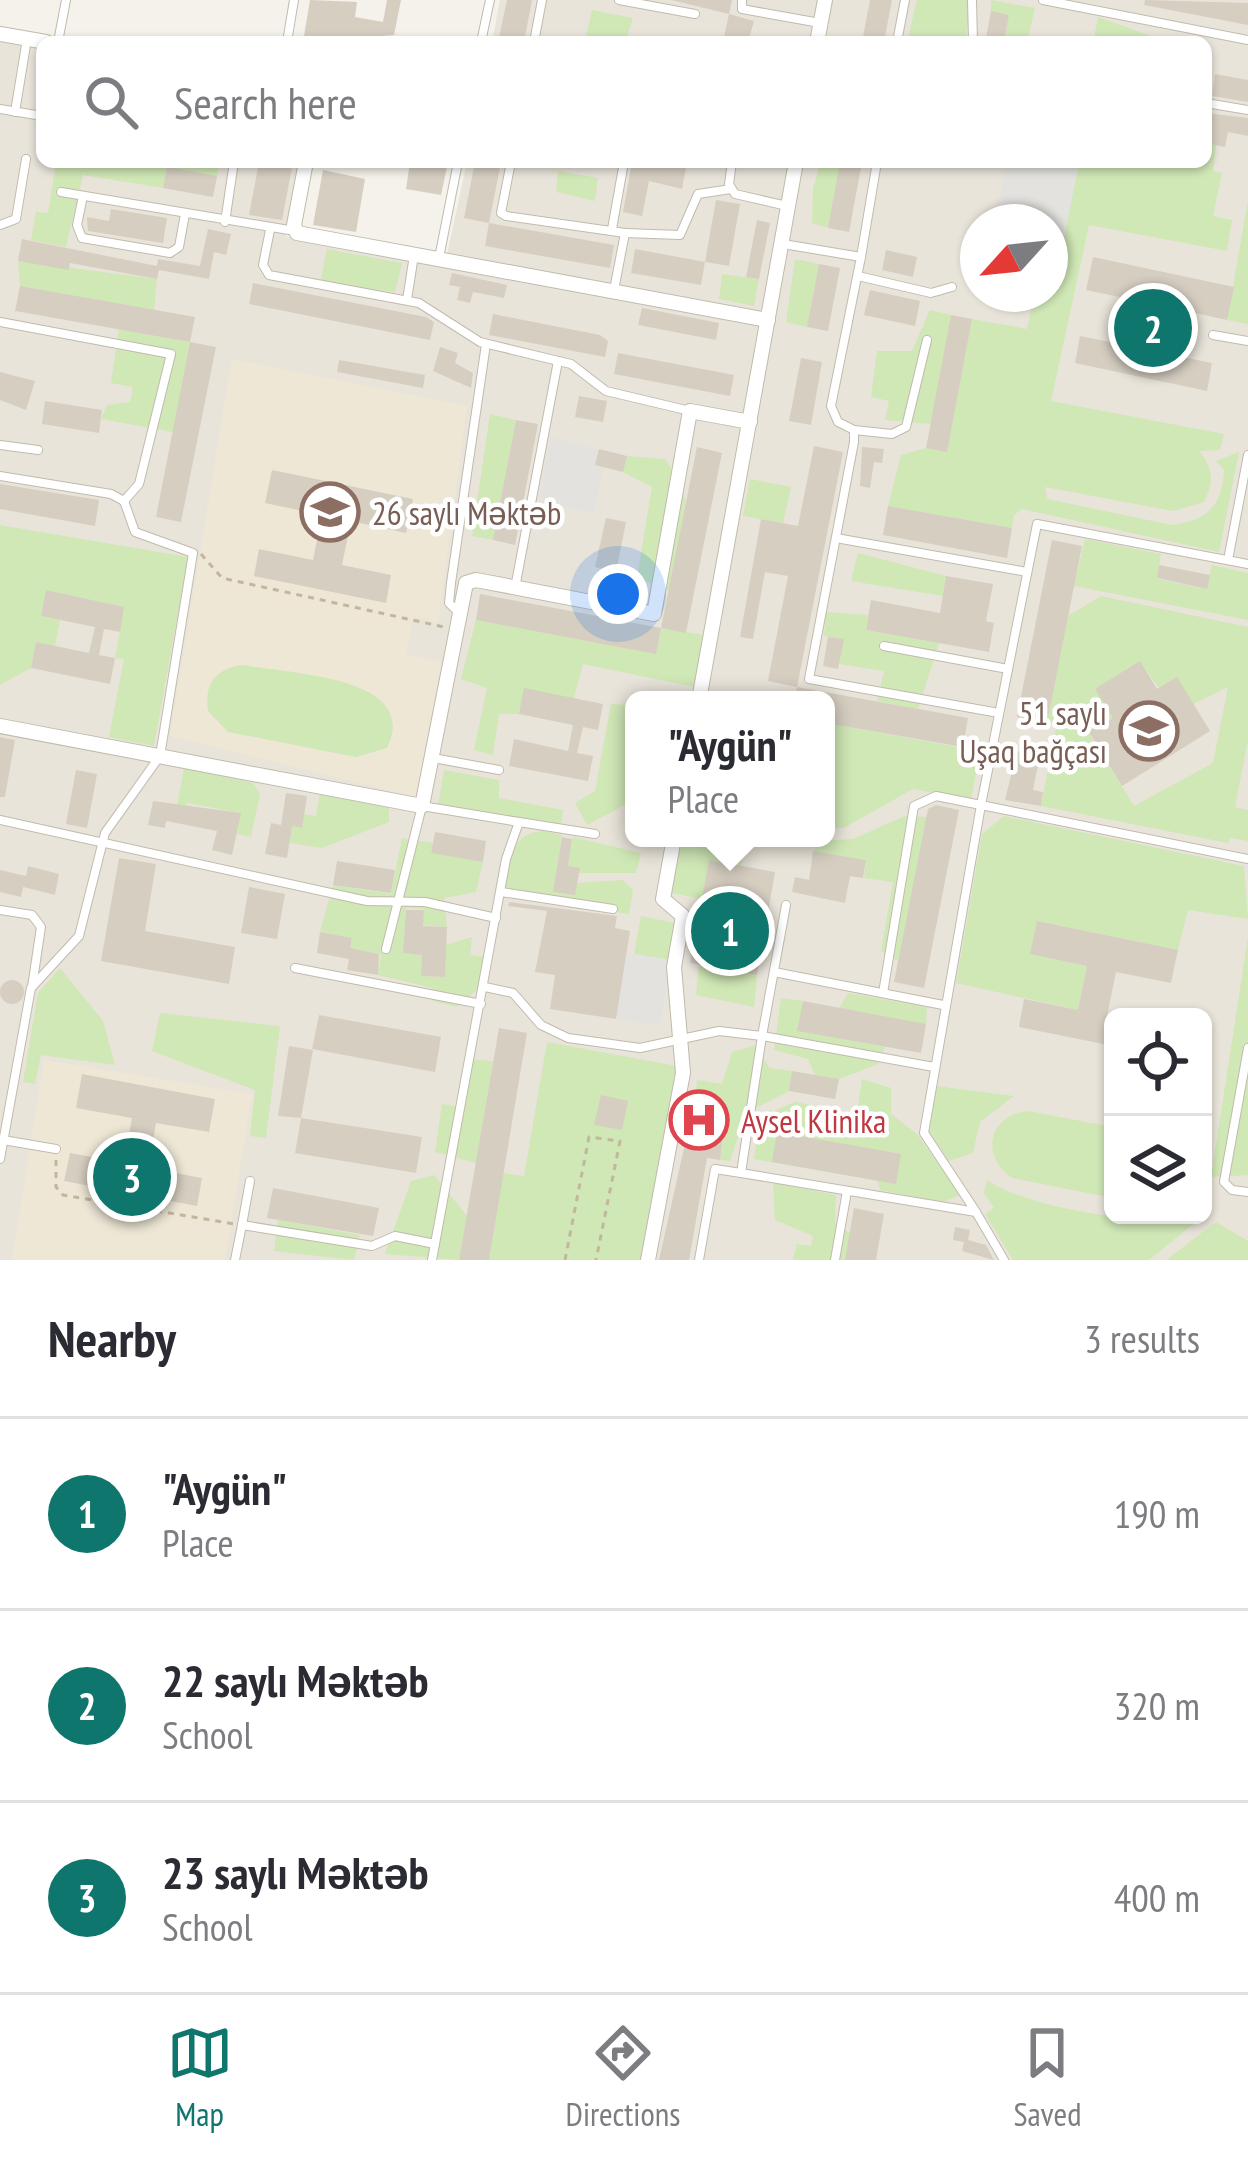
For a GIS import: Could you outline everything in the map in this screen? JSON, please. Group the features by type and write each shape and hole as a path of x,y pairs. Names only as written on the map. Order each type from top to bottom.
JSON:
{"street":[{"path":"818,36 825,0"},
{"path":"0,34 36,40"},
{"path":"305,168 295,231 768,320"},
{"path":"701,691 795,168"},
{"path":"0,726 422,806 470,580 654,614 690,411 750,422"},
{"path":"648,1260 683,1072 674,967 682,916 663,898 672,847"}],"lane":[{"path":"59,36 66,0"},
{"path":"288,36 294,0"},
{"path":"482,36 490,0"},
{"path":"535,36 542,0"},
{"path":"619,0 695,14"},
{"path":"742,0 742,9 821,23"},
{"path":"898,36 904,0"},
{"path":"972,0 973,36"},
{"path":"1043,0 1248,40"},
{"path":"16,112 27,39"},
{"path":"1212,104 1248,110"},
{"path":"0,109 36,115"},
{"path":"0,225 16,219 26,159"},
{"path":"225,221 233,168"},
{"path":"439,258 457,168"},
{"path":"510,168 501,213 506,217 625,233 680,235 698,194 731,189"},
{"path":"612,229 623,168"},
{"path":"732,168 731,189 738,196 788,206"},
{"path":"876,168 832,406 838,422 854,430 892,434 906,427 927,340"},
{"path":"61,192 295,231"},
{"path":"82,196 77,225 82,238 170,253 179,247 185,214"},
{"path":"270,230 263,265 269,275 407,299 443,314 486,344 577,367 606,392 690,411"},
{"path":"614,290 625,233"},
{"path":"782,244 861,257"},
{"path":"407,299 414,254"},
{"path":"858,276 931,293 952,287"},
{"path":"0,322 171,354 139,484 124,501"},
{"path":"1214,335 1248,341"},
{"path":"460,614 449,603 486,344"},
{"path":"515,588 558,361"},
{"path":"854,430 809,679 999,713"},
{"path":"0,445 38,450"},
{"path":"1228,560 1243,508 1248,460"},
{"path":"0,476 111,494 124,501 135,532 193,553 160,756 109,823 79,936 31,988"},
{"path":"1004,1260 924,1133 944,1005 1037,524 1248,564"},
{"path":"836,538 1027,572"},
{"path":"884,646 1008,669"},
{"path":"433,758 499,770"},
{"path":"883,993 914,806 936,796 1248,859"},
{"path":"386,949 394,902 422,806 595,834"},
{"path":"0,820 367,901 439,904 496,918"},
{"path":"432,1260 501,892 519,822"},
{"path":"501,892 613,909"},
{"path":"741,1173 786,905"},
{"path":"0,910 32,915 41,927 0,1159"},
{"path":"295,968 481,1004"},
{"path":"774,972 944,1005"},
{"path":"484,987 513,993 541,1025 568,1038 640,1048 719,1031 934,1067"},
{"path":"1248,1048 1224,1182 1232,1190 1248,1192"},
{"path":"4,1140 56,1149"},
{"path":"699,1260 715,1169 976,1212"},
{"path":"236,1260 250,1181"},
{"path":"835,1260 847,1190"},
{"path":"242,1225 372,1246 395,1236 435,1244"}],"path":[{"path":"193,553 209,559 222,578 458,631"},
{"path":"565,1260 589,1137 620,1142 596,1260"},
{"path":"56,1149 56,1187 63,1195 242,1225"}],"shaded area":[{"path":"500,0 1248,0 1248,1260 0,1260 0,40 36,47 36,168 299,168 286,236 445,264 466,168 1212,168 1212,36 493,36"},
{"path":"1006,168 1078,168 1068,218 1068,204 999,204"},
{"name":"26 saylı Məktəb","path":"232,359 467,406 438,622 413,617 406,654 441,662 417,797 170,736"},
{"path":"550,437 599,449 596,465 603,467 594,513 539,502"},
{"path":"627,953 670,960 660,1026 616,1019"},
{"path":"44,1060 252,1094 225,1260 12,1260"}],"green space":[{"path":"917,0 971,0 966,36 908,36"},
{"path":"991,0 1035,8 1028,36 1005,36 1009,15 991,11"},
{"path":"592,10 633,18 627,36 586,36"},
{"path":"1098,17 1151,36 1094,36"},
{"path":"1212,144 1216,145 1213,171 1222,173 1213,216 1232,220 1227,251 1089,225 1051,401 1224,434 1220,450 1199,451 1211,475 1204,502 1173,511 1045,487 1047,499 1172,525 1211,509 1223,482 1224,470 1216,461 1239,452 1219,552 1022,509 1014,515 1012,528 888,506 901,455 926,448 947,451 972,319 1027,329 1030,312 1068,312 1068,217 1078,168 1212,168"},
{"path":"55,168 167,168 163,188 83,175 66,247 31,240 36,212 48,213"},
{"path":"167,168 218,168 217,176"},
{"path":"819,168 839,168 828,228 812,223"},
{"path":"558,171 598,178 595,201 556,192"},
{"path":"1248,201 1248,324 1227,320"},
{"path":"327,249 402,263 395,292 320,283"},
{"path":"795,259 819,264 807,327 786,322"},
{"path":"18,261 157,279 154,310 20,286"},
{"path":"722,274 759,279 754,306 719,299"},
{"path":"930,310 951,315 931,424 885,420 889,401 871,397 877,351 912,351"},
{"path":"119,329 190,342 173,432 101,419 107,405 130,402 133,387 111,383"},
{"path":"490,414 516,420 493,540 472,536"},
{"path":"627,456 666,459 686,500 669,591 637,578 652,487 623,472"},
{"path":"750,479 791,487 783,523 743,516"},
{"path":"0,525 188,557 154,746 109,737 124,659 115,658 124,607 46,590 41,616 60,620 55,646 36,642 31,668 0,685"},
{"path":"1085,539 1161,554 1157,579 1206,589 1212,565 1248,573 1248,620 1074,586"},
{"path":"858,553 946,576 943,596 851,581"},
{"path":"1101,596 1248,627 1248,740 1235,807 1248,810 1248,841 1230,838 1228,843 1041,806 1056,728 1047,723 1068,616","holes":["1140,662 1159,688 1193,704 1228,687 1213,763 1134,806 1089,733 1122,712"]},
{"path":"826,612 868,615 866,630 939,643 918,709 877,701 884,671 839,664 843,640 824,636"},
{"path":"476,620 656,653 661,628 704,635 694,687 583,664 574,698 519,714 499,714 493,755 474,750 487,688 461,679"},
{"path":"243,665 318,676 369,692 386,706 393,724 387,748 356,757 228,732 208,711 208,693 219,674"},
{"path":"611,704 625,705 625,805 587,825 575,803 595,791"},
{"path":"835,725 980,751 971,800 913,789 844,828 835,828"},
{"path":"184,768 253,783 260,794 251,837 237,834 240,813 187,803 182,824 174,822"},
{"path":"444,770 499,780 499,798 563,810 561,824 438,805"},
{"path":"320,793 389,807 389,822 322,848 289,843 292,826 302,828 304,814 316,816"},
{"path":"905,816 927,817 898,961 881,951 893,882 864,878 866,860 814,851 835,847 835,840 853,839"},
{"path":"1004,816 1244,866 1248,919 1188,910 1178,950 1037,921 1031,954 1087,966 1078,1010 956,983 982,834"},
{"path":"531,833 562,835 554,888 575,892 577,883 623,880 633,890 629,914 505,894 517,845"},
{"path":"573,837 641,853 636,873 579,873 568,866"},
{"path":"402,838 433,843 431,852 483,862 476,892 444,898 447,927 423,925 424,909 406,908 403,953 422,955 421,976 445,977 446,945 472,937 470,955 485,957 479,988 457,1007 433,1001 432,988 378,975 381,954 350,948 352,938 320,932 333,885 391,894"},
{"path":"679,847 744,847 741,866 709,861 702,899 671,893"},
{"path":"641,916 675,923 670,960 634,954"},
{"path":"1248,937 1248,1175 1212,1177"},
{"path":"699,964 757,975 754,1007 696,995"},
{"path":"60,968 103,1021 115,1065 41,1055 35,1084 23,1082 38,993"},
{"path":"848,993 927,1007 926,1024 839,1008"},
{"path":"781,998 803,1001 798,1031 885,1047 878,1064 839,1079 815,1075 808,1059 774,1050"},
{"path":"160,1013 280,1026 266,1138 250,1136 255,1090 152,1051"},
{"path":"547,1042 677,1066 641,1260 489,1260 503,1173 524,1176"},
{"path":"756,1045 769,1068 792,1071 789,1091 746,1113 730,1161 720,1160 723,1141 707,1138 726,1105 695,1099 697,1080 722,1084 732,1052"},
{"path":"469,1059 493,1061 476,1163 435,1152 442,1104 460,1107"},
{"path":"862,1079 891,1088 891,1114 917,1134 960,1195 943,1202 880,1190 878,1181 896,1184 754,1159 760,1117 795,1102 857,1114"},
{"path":"936,1086 1014,1096 980,1122 973,1153 949,1161 929,1131"},
{"path":"1028,1111 1104,1125 1104,1196 1012,1178 1002,1169 995,1159 993,1138 1004,1120"},
{"path":"434,1175 467,1216 459,1260 385,1254 411,1181"},
{"path":"987,1180 1027,1198 1104,1215 1104,1224 1194,1224 1149,1260 1013,1260 985,1214 994,1208 984,1193"},
{"path":"773,1183 836,1195 835,1223 850,1233 845,1260 793,1260 797,1244 811,1246 813,1236 775,1220"},
{"path":"278,1220 360,1235 354,1260 274,1251"},
{"path":"1216,1222 1248,1241 1248,1260 1166,1260"}],"building":[{"path":"310,0 357,2 355,17 383,22 387,0 401,0 394,35 304,36"},
{"path":"507,0 532,0 525,36 499,36"},
{"path":"671,0 732,0 729,14"},
{"path":"870,0 892,0 885,36 863,36"},
{"path":"1145,0 1248,3 1248,25 1144,5"},
{"path":"991,11 1009,15 1005,36 986,36"},
{"path":"729,14 754,21 750,36 724,36"},
{"path":"1215,74 1248,80 1248,102 1212,96"},
{"path":"1212,114 1248,118 1248,136 1228,132 1225,147 1212,144"},
{"path":"167,168 217,176 213,197 163,188"},
{"path":"258,168 292,168 282,220 249,215"},
{"path":"409,168 447,168 441,195 406,189"},
{"path":"474,168 500,168 489,223 464,218"},
{"path":"631,168 686,168 682,189 649,181 642,216 623,212"},
{"path":"839,168 861,168 849,232 828,228"},
{"path":"323,170 365,179 356,232 313,225"},
{"path":"716,200 740,204 729,266 705,262"},
{"path":"111,209 167,218 163,243 88,231 87,217 109,221"},
{"path":"757,220 770,223 759,279 746,277"},
{"path":"489,223 614,245 610,268 485,246"},
{"path":"208,229 231,234 226,255 214,252 209,279 159,270 157,279 70,263 69,270 18,261 22,239 157,266 158,259 200,266"},
{"path":"635,249 705,262 701,285 631,273"},
{"path":"886,250 917,257 913,277 882,270"},
{"path":"1093,257 1234,287 1227,320 1172,308 1163,353 1212,363 1207,391 1075,363 1080,336 1134,347 1143,302 1086,290"},
{"path":"819,264 840,268 828,331 807,327"},
{"path":"452,273 507,285 504,298 473,292 470,303 457,300 460,287 449,285"},
{"path":"253,283 426,317 434,322 430,340 249,304"},
{"path":"20,286 195,317 190,342 15,311"},
{"path":"870,290 920,301 915,326 864,315"},
{"path":"642,308 719,323 716,340 638,325"},
{"path":"493,314 600,335 608,341 605,357 489,335"},
{"path":"951,315 972,319 947,452 926,448"},
{"path":"190,342 216,347 181,522 156,517"},
{"path":"440,347 458,353 455,363 473,373 471,388 433,371"},
{"path":"618,353 734,375 730,396 614,374"},
{"path":"801,358 822,362 811,425 789,421"},
{"path":"339,360 425,375 423,388 337,372"},
{"path":"0,372 35,381 26,410 0,400"},
{"path":"579,396 607,401 603,422 575,417"},
{"path":"45,401 102,410 99,433 42,424"},
{"path":"516,420 538,424 515,545 493,540"},
{"path":"814,446 843,452 797,687 768,681 788,576 765,572 753,639 740,637 761,519 798,526"},
{"path":"697,447 722,453 686,633 661,628"},
{"path":"862,447 884,449 882,463 874,462 870,488 860,486"},
{"path":"599,449 627,456 623,472 595,465"},
{"path":"272,470 413,499 406,533 351,521 342,565 391,575 386,603 254,576 259,549 313,560 322,515 265,503"},
{"path":"0,484 99,500 95,526 0,509"},
{"path":"888,506 1012,528 1007,558 883,535"},
{"path":"606,518 626,522 616,572 595,567"},
{"path":"1052,540 1082,546 1047,723 1017,717"},
{"path":"1159,565 1210,575 1207,589 1157,578"},
{"path":"946,576 993,584 986,621 994,623 989,652 866,630 871,600 940,613"},
{"path":"46,590 124,607 120,632 104,629 99,655 115,658 110,684 31,668 36,642 89,653 95,627 41,616"},
{"path":"480,594 661,628 656,654 476,620"},
{"path":"828,637 844,639 838,669 823,666"},
{"name":"51 saylı Uşaq bağçası","path":"1140,661 1157,689 1177,677 1210,731 1122,786 1089,732 1113,718 1095,689"},
{"path":"524,688 603,704 598,730 583,727 577,753 593,756 588,781 509,766 514,739 568,751 573,725 519,714"},
{"path":"835,694 968,718 963,747 835,725"},
{"path":"0,737 15,740 5,797 0,797"},
{"path":"1017,751 1040,755 1033,790 1043,792 1041,806 1005,800"},
{"path":"76,770 97,774 87,828 66,824"},
{"path":"286,793 307,796 302,828 292,826 287,858 265,854 271,823 281,825"},
{"path":"153,801 241,813 232,855 212,850 217,831 166,821 165,828 148,825"},
{"path":"936,805 959,810 924,988 894,982 928,809"},
{"path":"435,832 486,841 483,862 431,853"},
{"path":"562,837 572,839 568,866 580,868 575,895 553,892"},
{"path":"813,851 866,860 863,878 850,876 845,903 792,892 795,877 809,880"},
{"path":"119,858 156,864 145,931 235,947 229,984 101,961"},
{"path":"709,860 775,872 757,975 690,963"},
{"path":"337,861 395,870 391,893 333,885"},
{"path":"28,866 59,874 55,895 23,887 21,897 0,892 0,870 26,876"},
{"path":"249,887 285,894 277,939 241,933"},
{"path":"509,902 617,916 615,928 630,931 616,1019 550,1009 555,975 535,972 547,911 508,906"},
{"path":"406,910 424,910 423,926 447,927 445,977 421,976 422,955 403,953"},
{"path":"1037,921 1178,950 1171,983 1116,972 1109,1008 1104,1008 1104,1044 1019,1027 1024,999 1078,1010 1087,966 1030,954"},
{"path":"320,932 352,938 350,948 379,954 378,975 347,970 349,959 317,953"},
{"path":"12,980 21,983 21,1001 12,1004 3,1001 0,992 3,983"},
{"path":"803,1001 926,1024 921,1053 797,1031"},
{"path":"319,1015 441,1037 435,1072 312,1049"},
{"path":"499,1028 527,1033 489,1260 459,1260"},
{"path":"289,1046 313,1050 301,1118 278,1116"},
{"path":"792,1071 839,1079 835,1099 789,1091"},
{"path":"82,1074 215,1099 209,1132 156,1123 148,1168 202,1178 197,1206 64,1181 70,1153 124,1163 132,1118 76,1108"},
{"path":"601,1095 628,1101 622,1130 594,1125"},
{"path":"695,1099 727,1104 720,1160 707,1158 689,1260 659,1260"},
{"path":"301,1118 422,1137 416,1173 295,1153"},
{"path":"777,1132 901,1154 896,1184 772,1162"},
{"path":"273,1188 379,1208 373,1236 267,1218"},
{"path":"854,1208 884,1214 876,1260 845,1260"},
{"path":"955,1227 970,1230 968,1240 986,1245 994,1260 962,1251 964,1242 953,1240"}],"place":[{"name":"22 saylı Məktəb","path":"1153,328"},
{"name":"26 saylı Məktəb","path":"330,512"},
{"name":"51 saylı Uşaq bağçası","path":"1149,731"},
{"name":"\"Aygün\"","path":"730,931"},
{"name":"Aysel Klinika","path":"699,1120"},
{"name":"23 saylı Məktəb","path":"132,1177"}]}
